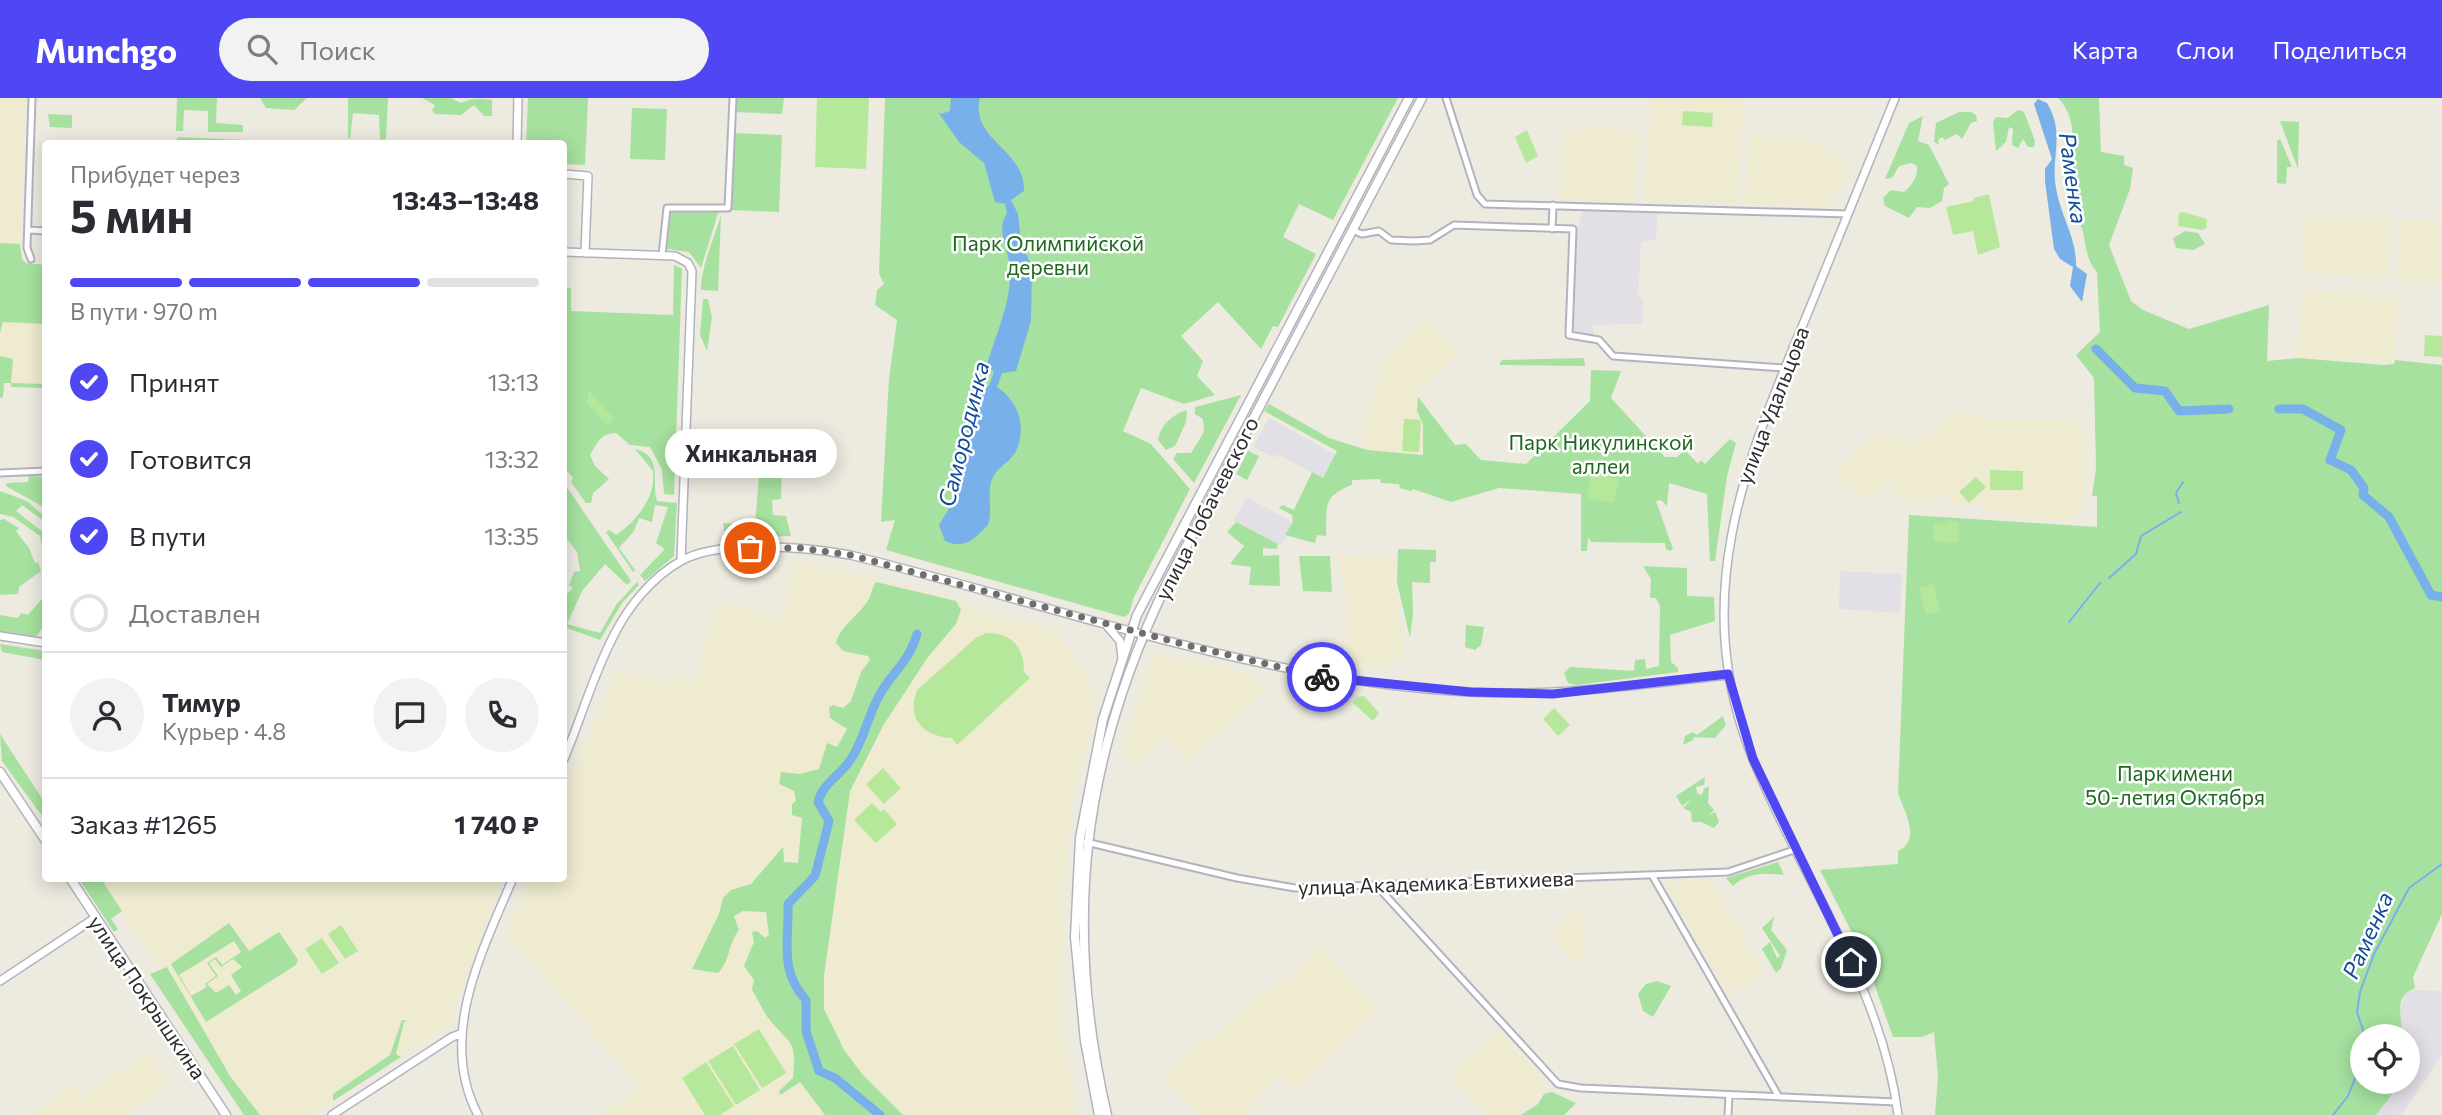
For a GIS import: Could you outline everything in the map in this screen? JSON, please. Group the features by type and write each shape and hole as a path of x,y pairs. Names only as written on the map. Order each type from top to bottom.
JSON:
{"main road":[{"name":"улица Лобачевского","path":"1099,1115 1084,1041 1076,975 1076,891 1103,719 1131,631 1409,98"},
{"name":"улица Лобачевского","path":"1107,1115 1083,974 1082,910 1083,840 1107,744 1144,634 1422,98"},
{"path":"0,772 42,835"},
{"name":"улица Покрышкина","path":"72,882 226,1115"}],"street":[{"path":"31,259 27,251 27,230 32,98"},
{"path":"516,140 518,98"},
{"path":"662,256 667,208 728,208 733,98"},
{"path":"1446,98 1480,200 1491,205 1848,214"},
{"name":"улица Удальцова","path":"1895,98 1754,443 1734,511 1726,586 1728,674 1753,759 1794,850 1870,1002 1898,1115"},
{"path":"567,174 589,176 585,253"},
{"path":"1552,229 1553,205"},
{"path":"1352,230 1362,234 1379,231 1391,240 1430,240 1454,226 1573,229 1569,335 1599,340 1613,356 1785,368"},
{"path":"27,230 42,231"},
{"path":"567,252 662,256 684,260 690,267 693,278 681,560"},
{"path":"1326,255 1333,253 1336,260"},
{"path":"1265,372 1268,381 1275,377"},
{"path":"0,473 42,471"},
{"path":"568,740 620,623 647,588 681,560 693,555 750,548 800,548 839,553 1282,670 1356,682 1470,692 1576,692 1728,674"},
{"path":"1104,623 1120,641 1122,659"},
{"path":"0,636 42,642"},
{"name":"улица Академика Евтихиева","path":"1083,840 1237,878 1295,888 1739,871 1794,850"},
{"path":"1652,875 1779,1097"},
{"path":"478,1115 467,1088 460,1034 488,937 511,882"},
{"path":"1376,886 1558,1084 1581,1088 1896,1102"},
{"path":"0,981 95,918"},
{"path":"332,1115 460,1034"},
{"path":"1728,1115 1729,1094"}],"shaded area":[{"path":"0,98 25,98 20,244 0,243"},
{"path":"1734,98 1744,103 1737,204 1643,200 1651,99"},
{"path":"1597,127 1640,133 1634,203 1558,199 1564,131"},
{"path":"1750,134 1801,136 1852,162 1829,207 1745,203"},
{"path":"1583,208 1658,210 1656,240 1641,241 1638,297 1643,298 1642,324 1593,325 1593,336 1571,333 1575,242"},
{"path":"2305,214 2390,217 2388,279 2303,272"},
{"path":"2400,219 2442,221 2442,282 2398,281"},
{"path":"2302,290 2399,296 2394,363 2297,357"},
{"path":"1427,319 1459,354 1417,395 1417,411 1423,424 1424,455 1363,449 1361,440 1385,358"},
{"path":"3,322 42,324 42,384 11,383 13,359 0,356"},
{"path":"1962,412 1990,420 2068,420 2079,424 2086,433 2086,493 2083,497 2086,506 2068,520 2001,517 1979,504 1952,503 1948,492 1930,501 1901,500 1901,496 1893,496 1893,484 1888,484 1868,498 1861,496 1848,482 1837,484 1838,472 1878,432 1914,440 1929,435 1946,417"},
{"path":"1269,418 1336,455 1323,478 1277,454 1275,458 1253,447"},
{"path":"1246,497 1293,522 1281,545 1234,521"},
{"path":"1339,555 1397,558 1395,581 1404,647 1402,656 1381,667 1351,663 1346,631 1346,595"},
{"path":"794,559 969,602 974,609 1056,630 1083,667 1097,696 1072,802 1063,897 1063,1035 1079,1115 597,1115 637,1091 624,1068 506,936 529,882 567,882 567,790 616,670 669,682 671,675 697,681 714,603 784,616"},
{"path":"1840,571 1902,574 1900,613 1839,609"},
{"path":"1154,653 1250,673 1267,689 1187,764 1166,739 1134,766 1121,754"},
{"path":"1711,879 1764,973 1728,994 1665,882"},
{"path":"103,882 502,882 449,1024 312,1115 255,1115"},
{"path":"1581,904 1586,952 1575,963 1550,936"},
{"path":"1320,946 1381,1010 1295,1094 1278,1077 1245,1115 1200,1115 1164,1077 1206,1037 1209,1040 1261,992 1266,996"},
{"path":"2442,991 2442,1054 2420,1087 2420,1024 2401,1024 2400,1007 2407,992"},
{"path":"1497,1030 1549,1086 1518,1115 1487,1115 1450,1074"},
{"path":"150,1052 171,1084 126,1115 27,1115 73,1085 82,1097"},
{"path":"2415,1094 2401,1115 2376,1115 2392,1096"}],"green space":[{"path":"177,98 217,98 216,123 243,125 243,132 208,132 208,111 184,110 183,131 176,131"},
{"path":"260,98 307,98 294,110 266,108"},
{"path":"348,98 388,98 386,139 380,140 379,115 353,113 350,139 348,137"},
{"path":"422,98 451,98 461,103 476,99 492,100 492,116 484,116 474,105 461,115 435,114 432,110 435,105"},
{"path":"528,98 588,98 585,165 567,164 567,140 526,140"},
{"path":"737,98 784,98 782,114 736,112"},
{"path":"817,98 869,98 866,169 815,167"},
{"name":"Парк Олимпийской деревни","path":"885,98 1398,98 1333,220 1299,204 1283,237 1316,254 1278,327 1273,326 1261,349 1218,302 1181,336 1203,361 1197,376 1215,395 1184,404 1141,388 1123,431 1151,444 1190,489 1134,597 1129,614 1124,617 886,550 895,520 881,522 889,379 897,320 875,305 877,290 884,284 879,273"},
{"name":"Парк имени 50-летия Октября","path":"2058,98 2099,98 2101,152 2124,156 2124,165 2133,168 2130,189 2109,245 2131,301 2143,310 2189,329 2269,305 2267,361 2298,358 2383,365 2394,364 2395,360 2442,365 2442,914 2413,977 2415,988 2403,997 2401,1002 2401,1024 2350,1024 2350,1094 2392,1094 2376,1115 1935,1115 1938,1077 1934,1032 1922,1037 1893,1037 1865,958 1820,870 1898,864 1898,851 1909,840 1909,825 1898,793 1909,515 2097,527 2097,496 2092,496 2096,468 2094,378 2076,355 2100,332 2097,272 2089,259 2083,232 2070,203 2073,134 2066,109"},
{"path":"632,108 667,109 665,160 630,159"},
{"path":"2018,110 2024,112 2035,141 2034,147 2028,147 2023,139 2018,148 2012,145 2013,129 2009,127 2006,142 1996,151 1993,122 1996,117 2008,118"},
{"path":"1683,111 1713,113 1712,127 1682,125"},
{"path":"1959,112 1971,112 1976,115 1977,121 1971,123 1962,139 1957,134 1945,140 1942,137 1938,140 1939,145 1934,142 1936,123"},
{"path":"48,114 72,115 72,128 50,127"},
{"path":"1923,116 1918,141 1929,145 1949,184 1944,188 1942,201 1930,208 1917,207 1909,218 1885,206 1883,198 1891,190 1907,190 1915,177 1917,166 1911,163 1899,166 1892,178 1885,179 1909,123"},
{"path":"2280,121 2299,122 2298,169"},
{"path":"1527,130 1538,156 1526,163 1515,137"},
{"path":"735,133 782,135 779,212 730,210"},
{"path":"178,137 244,140 176,140"},
{"path":"2280,139 2292,167 2287,167 2286,184 2277,183 2277,141"},
{"path":"1989,194 2000,247 1978,255 1973,231 1953,235 1946,207 1974,201 1974,198"},
{"path":"669,210 719,210 701,268 689,252 667,249"},
{"path":"2179,213 2207,219 2206,228 2202,230 2178,226"},
{"path":"721,215 718,291 701,290 705,262"},
{"path":"2185,231 2198,233 2205,244 2193,250 2176,248 2173,238"},
{"path":"0,243 20,244 22,259 26,263 42,265 42,324 3,322 0,333"},
{"path":"674,265 682,269 674,495 664,494 662,469 650,447 630,445 616,433 603,437 590,455 595,466 609,479 593,493 591,503 586,503 567,472 567,287 571,288 571,311 673,315"},
{"path":"703,299 708,299 712,317 707,351 700,335"},
{"path":"2425,335 2442,336 2442,357 2424,356"},
{"path":"0,356 13,359 11,383 4,383 3,397 0,398"},
{"path":"1584,358 1585,366 1499,365 1502,360"},
{"name":"Парк Никулинской аллеи","path":"1591,370 1621,371 1611,398 1665,457 1677,457 1685,450 1698,464 1701,460 1705,464 1730,439 1736,443 1727,476 1715,561 1710,561 1707,494 1669,483 1667,506 1661,500 1656,501 1673,549 1670,551 1666,549 1665,543 1591,542 1588,537 1587,551 1581,551 1581,494 1499,488 1451,502 1413,489 1411,491 1400,488 1399,484 1381,483 1380,479 1352,480 1352,485 1335,494 1328,504 1326,536 1317,535 1315,543 1285,535 1293,522 1292,515 1279,508 1282,505 1294,510 1312,472 1323,478 1337,451 1264,411 1269,404 1329,438 1367,450 1423,455 1423,424 1417,411 1418,397 1455,445 1466,444 1481,460 1526,464 1590,401"},
{"path":"11,383 42,384 42,388 11,387"},
{"path":"589,391 614,419 607,425 587,403"},
{"path":"1241,395 1194,483 1173,459 1177,453 1191,453 1204,432 1203,419 1195,414 1195,407"},
{"path":"1187,410 1186,422 1175,446 1166,450 1158,440 1162,429 1172,417"},
{"path":"1404,419 1421,420 1419,452 1402,451"},
{"path":"762,439 783,441 781,499 772,500 773,515 786,516 791,536 725,538 723,523 755,525"},
{"path":"635,449 650,457 653,464 657,501 677,503 674,556 645,581 640,575 665,549 656,543 668,507 655,505 652,522 639,518 634,531 619,548 635,570 633,572 606,532 610,530 616,535 631,523 648,499 653,471"},
{"path":"1248,451 1259,456 1247,480 1236,474"},
{"path":"1990,470 2023,471 2023,490 1990,490"},
{"path":"1592,474 1619,479 1614,503 1587,498"},
{"path":"29,476 42,477 42,506 6,486 7,483 28,482"},
{"path":"1976,477 1986,487 1969,503 1959,492"},
{"path":"567,487 631,581 627,585 605,564 582,591 567,624 567,594 573,588 569,585 574,572 580,571 577,552 567,539"},
{"path":"0,491 27,501 42,514 42,520 22,505 16,511 42,531 42,546 40,536 13,517 0,514"},
{"path":"4,519 19,528 16,531 29,548 35,563 38,562 41,571 19,587 18,594 0,595 0,520"},
{"path":"1947,521 1959,522 1958,543 1933,541 1934,523 1947,524"},
{"path":"1236,522 1278,544 1277,549 1263,548 1263,556 1279,555 1280,586 1249,585 1251,567 1230,564 1244,546 1227,532"},
{"path":"1398,549 1436,550 1436,562 1430,562 1430,583 1412,582 1413,614 1410,638 1397,582"},
{"path":"1299,556 1330,556 1332,592 1303,591"},
{"path":"1643,566 1687,568 1687,596 1714,597 1715,621 1670,635 1671,662 1678,668 1678,672 1577,685 1568,683 1564,673 1570,667 1634,671 1635,660 1645,659 1646,669 1659,666 1660,606 1656,598 1650,598 1651,579"},
{"path":"637,582 639,585 622,603 600,640 567,628 567,624 600,633 616,605"},
{"path":"876,582 956,601 961,610 956,624 928,657 884,724 850,791 824,976 824,1009 844,1050 863,1075 903,1115 825,1115 800,1082 780,1095 779,1091 793,1078 793,1049 765,1013 752,990 754,980 744,966 754,942 752,932 757,931 765,938 769,935 766,912 743,911 734,916 739,930 718,973 692,969 719,914 723,898 731,890 751,884 783,847 784,862 798,863 802,818 792,815 792,804 796,801 794,791 779,784 781,772 800,774 819,769 827,743 837,747 847,729 830,718 829,707 833,705 843,708 851,701 861,672 870,660 868,656 843,651 836,643 841,631 869,600"},
{"path":"1933,584 1940,611 1926,615 1919,588"},
{"path":"42,600 42,628 35,638 0,633 0,615 18,618 21,613 28,615"},
{"path":"1466,625 1484,627 1481,645 1475,650 1465,647"},
{"path":"987,633 1004,636 1015,644 1022,656 1024,672 1030,678 957,745 952,738 933,734 919,724 914,700 917,690 977,637"},
{"path":"0,644 42,651 42,659 2,652"},
{"path":"1364,696 1379,713 1373,721 1353,703 1357,697"},
{"path":"1554,708 1570,725 1558,736 1543,719"},
{"path":"1723,716 1726,725 1715,738 1694,737 1683,745 1685,736 1693,732 1697,735"},
{"path":"0,734 42,798 42,816 2,761"},
{"path":"883,768 901,788 884,804 866,784"},
{"path":"1705,777 1704,785 1696,787 1697,793 1702,795 1704,789 1709,786 1708,803 1714,810 1708,816 1715,812 1719,822 1714,828 1701,822 1692,822 1691,812 1683,808 1692,799 1682,806 1676,796"},
{"path":"872,803 881,812 884,809 897,824 876,843 854,820"},
{"path":"1778,862 1784,875 1757,874 1733,886 1726,878"},
{"path":"81,882 103,882 122,911 111,919 118,929 114,932"},
{"path":"1774,917 1771,930 1787,950 1781,968 1776,973 1762,949 1770,942 1777,958 1780,956 1762,928"},
{"path":"229,923 249,951 279,932 298,960 296,965 206,1022 171,964","holes":["234,941 241,952 222,965 216,957 207,963 216,976 205,984 207,987 191,996 179,975","215,959 221,967 233,959 242,967 231,975 241,991 236,995 229,985 216,993 207,984 218,976 209,963"]},
{"path":"341,925 358,951 345,959 328,934"},
{"path":"322,938 339,963 322,974 305,949"},
{"path":"167,967 230,1076 260,1115 244,1115 150,974"},
{"path":"1657,981 1671,986 1653,1017 1643,1011 1638,994 1646,984"},
{"path":"402,1020 408,1021 404,1022 396,1054 401,1057 333,1101 333,1094 390,1055"},
{"path":"759,1029 786,1073 762,1088 734,1044"},
{"path":"733,1046 760,1090 736,1105 708,1061"},
{"path":"706,1062 734,1106 720,1115 705,1115 682,1078"},
{"path":"1552,1092 1576,1103 1564,1115 1521,1115 1538,1104 1544,1094"}],"water":[{"path":"951,98 980,98 979,112 983,124 1008,154 1022,177 1024,191 1011,200 1018,214 1021,242 1032,267 1031,321 1016,371 1002,373 997,387 1010,399 1019,416 1019,444 1015,453 995,473 991,482 988,525 974,539 964,544 945,541 939,525 962,487 971,394 989,386 994,372 987,365 1009,293 1010,267 1002,232 1007,214 1005,204 995,202 984,163 959,142 938,112 941,114 950,111"},
{"path":"2038,99 2047,103 2056,125 2055,176 2058,198 2074,246 2076,266 2087,274 2082,302 2070,286 2073,267 2060,259 2054,249 2045,181 2045,169 2052,159 2034,104"}],"waterway":[{"name":"Раменка","path":"2096,349 2135,388 2165,391 2179,411 2229,409"},
{"name":"Раменка","path":"2279,409 2303,409 2341,430 2330,460 2351,470 2364,488 2363,495 2389,517 2431,595 2442,597"},
{"path":"2179,503 2176,493 2183,482"},
{"path":"2109,578 2136,554 2141,536 2181,512"},
{"path":"2069,622 2100,583"},
{"name":"Самородинка","path":"880,1115 835,1078 819,1071 806,1031 806,1000 792,978 789,967 788,904 815,876 829,821 818,802 820,795 855,752 880,694 905,659 917,634"},
{"name":"Раменка","path":"2361,1024 2357,1012 2360,992 2374,954 2409,888 2442,864"},
{"name":"Раменка","path":"2333,1115 2350,1091"}],"way so far":[{"path":"750,548 800,548 850,555 1282,670 1322,677"}],"place":[{"name":"Хинкальная","path":"750,548"}],"route":[{"path":"1322,677 1470,692 1553,694 1728,674 1738,717 1753,759 1801,864 1851,962"}]}
